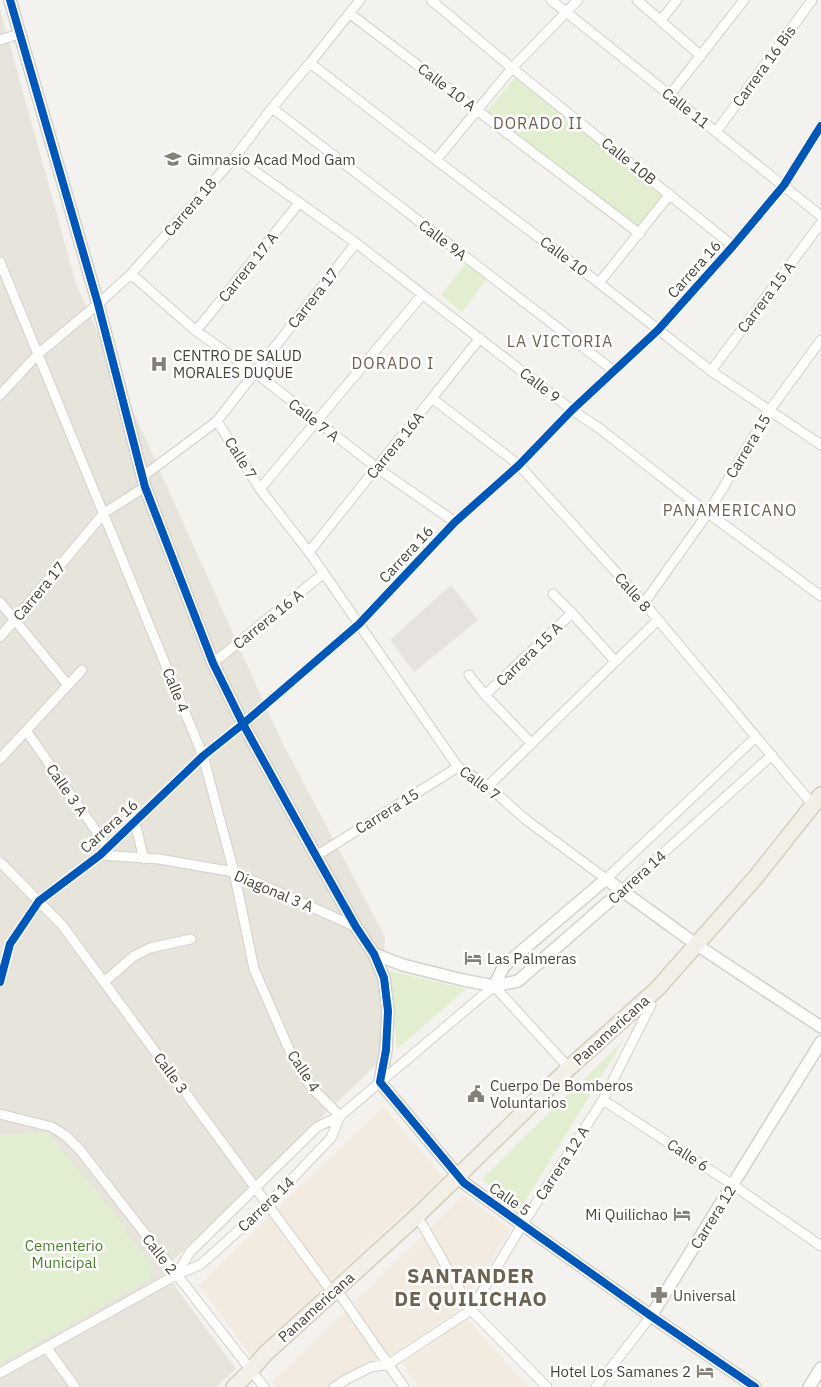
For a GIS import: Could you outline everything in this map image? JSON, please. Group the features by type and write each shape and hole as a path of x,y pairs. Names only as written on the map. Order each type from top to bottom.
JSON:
{"main road":[{"name":"Panamericana","path":"336,1294 417,1216 461,1180 651,1005 756,877 819,806"},
{"name":"Panamericana","path":"234,1387 265,1354 422,1224 461,1180 569,1068 658,988 700,947"}],"street":[{"path":"10,0 98,304 143,482 213,664 243,724 316,856 356,927 374,954 384,978 388,1011 386,1050 380,1082"},
{"name":"Carrera 18","path":"0,395 38,354 131,274 234,157 360,0"},
{"name":"Calle 10B","path":"431,0 512,68 733,246"},
{"name":"Calle 11","path":"551,0 821,216"},
{"path":"436,160 512,68 578,0"},
{"path":"637,0 701,56"},
{"path":"661,20 677,0"},
{"path":"669,96 744,0"},
{"name":"Carrera 16 Bis","path":"716,132 812,0"},
{"name":"Calle 10 A","path":"349,13 640,234"},
{"path":"0,40 19,34"},
{"name":"Calle 10","path":"310,64 599,283 711,371 821,445"},
{"name":"Calle 9A","path":"272,108 614,371"},
{"name":"Carrera 16","path":"0,982 10,944 39,902 100,855 203,756 359,624 455,522 519,465 572,410 658,330 733,246 784,185 821,126"},
{"name":"Calle 9","path":"234,157 356,244 708,513 820,593"},
{"path":"599,283 670,194"},
{"name":"Carrera 17 A","path":"196,331 299,202"},
{"name":"Carrera 15 A","path":"711,371 821,223"},
{"name":"Carrera 17","path":"0,637 104,513 217,421 356,244"},
{"name":"Calle 4","path":"0,262 203,756 234,872 254,969 292,1056 312,1088 340,1116"},
{"name":"Calle 7 A","path":"131,274 196,331 256,373 377,468 455,522"},
{"path":"260,489 422,295"},
{"name":"Carrera 16A","path":"309,552 480,338"},
{"name":"Carrera 15","path":"644,603 708,513 769,411 821,340"},
{"name":"Calle 8","path":"433,399 519,465 644,603 657,621 756,737 819,806"},
{"name":"Calle 7","path":"217,421 260,489 309,552 458,767 488,786 525,819 621,891 700,947 821,1027"},
{"name":"Carrera 16 A","path":"213,664 324,574"},
{"path":"553,594 615,661"},
{"path":"0,602 68,685"},
{"name":"Carrera 15 A","path":"486,695 572,613"},
{"path":"488,786 657,621"},
{"path":"0,759 27,732 82,670"},
{"path":"469,675 532,744"},
{"name":"Calle 3 A","path":"27,732 108,848"},
{"name":"Carrera 14","path":"176,1275 190,1252 317,1127 340,1116 494,986 504,966 606,879 756,737"},
{"name":"Carrera 14","path":"494,986 518,981 772,755"},
{"name":"Carrera 15","path":"316,856 458,767"},
{"path":"135,823 144,859"},
{"name":"Diagonal 3 A","path":"100,855 160,859 234,872 356,927"},
{"name":"Calle 3","path":"0,862 62,925 267,1205 389,1364 404,1387"},
{"path":"104,982 134,956 150,948 191,939"},
{"path":"374,954 403,965 494,986 569,1068"},
{"name":"Carrera 12 A","path":"334,1387 371,1367 389,1364 471,1310 522,1225 603,1100 651,1005"},
{"name":"Carrera 12","path":"596,1387 651,1316 821,1042"},
{"name":"Calle 5","path":"380,1082 461,1180 651,1316 755,1387"},
{"name":"Calle 6","path":"603,1100 733,1185 821,1246"},
{"name":"Calle 2","path":"0,1114 52,1126 66,1136 80,1150 264,1387"},
{"name":"Carrera 14","path":"0,1373 176,1275 200,1265 267,1205 331,1138 340,1116"},
{"path":"422,1224 471,1310 547,1387"},
{"path":"46,1348 75,1387"},
{"path":"808,1387 821,1368"}],"shaded area":[{"path":"0,9 76,284 280,738 385,937 379,1062 163,1270 236,1369 216,1387 0,1387 0,1363 149,1279 124,1230 126,1228 47,1133 0,1135"},
{"path":"451,585 478,620 414,672 390,640"},
{"path":"383,1106 443,1177 250,1355 199,1285"},
{"path":"464,1195 511,1230 461,1308 393,1354 332,1387 275,1387 272,1382"},
{"path":"467,1319 529,1387 418,1387 402,1363"}],"green space":[{"path":"517,75 665,196 638,230 487,111"},
{"path":"467,262 488,277 462,312 441,295"},
{"path":"390,971 466,989 397,1049"},
{"path":"623,1041 519,1211 482,1179"},
{"name":"Cementerio Municipal","path":"47,1133 127,1228 124,1230 152,1265 149,1279 0,1363 0,1135"}],"cycle path":[{"path":"10,0 98,304 145,487 213,663 243,724 356,927 374,954 384,978 388,1011 386,1050 380,1082 464,1183 651,1316 755,1387"},
{"path":"0,982 10,944 39,901 100,855 203,756 359,624 455,522 519,465 572,410 658,330 733,246 784,185 821,126"}],"place":[{"name":"Gimnasio Acad Mod Gam","path":"173,159"},
{"name":"CENTRO DE SALUD MORALES DUQUE","path":"159,364"},
{"name":"Las Palmeras","path":"473,958"},
{"name":"Cuerpo De Bomberos Voluntarios","path":"476,1094"},
{"name":"Mi Quilichao","path":"682,1214"},
{"name":"Universal","path":"659,1295"},
{"name":"Hotel Los Samanes 2","path":"705,1371"}],"district":[{"name":"DORADO II","path":"538,123"},
{"name":"LA VICTORIA","path":"560,341"},
{"name":"DORADO I","path":"393,363"},
{"name":"PANAMERICANO","path":"730,510"},
{"name":"SANTANDER DE QUILICHAO","path":"471,1286"}]}
